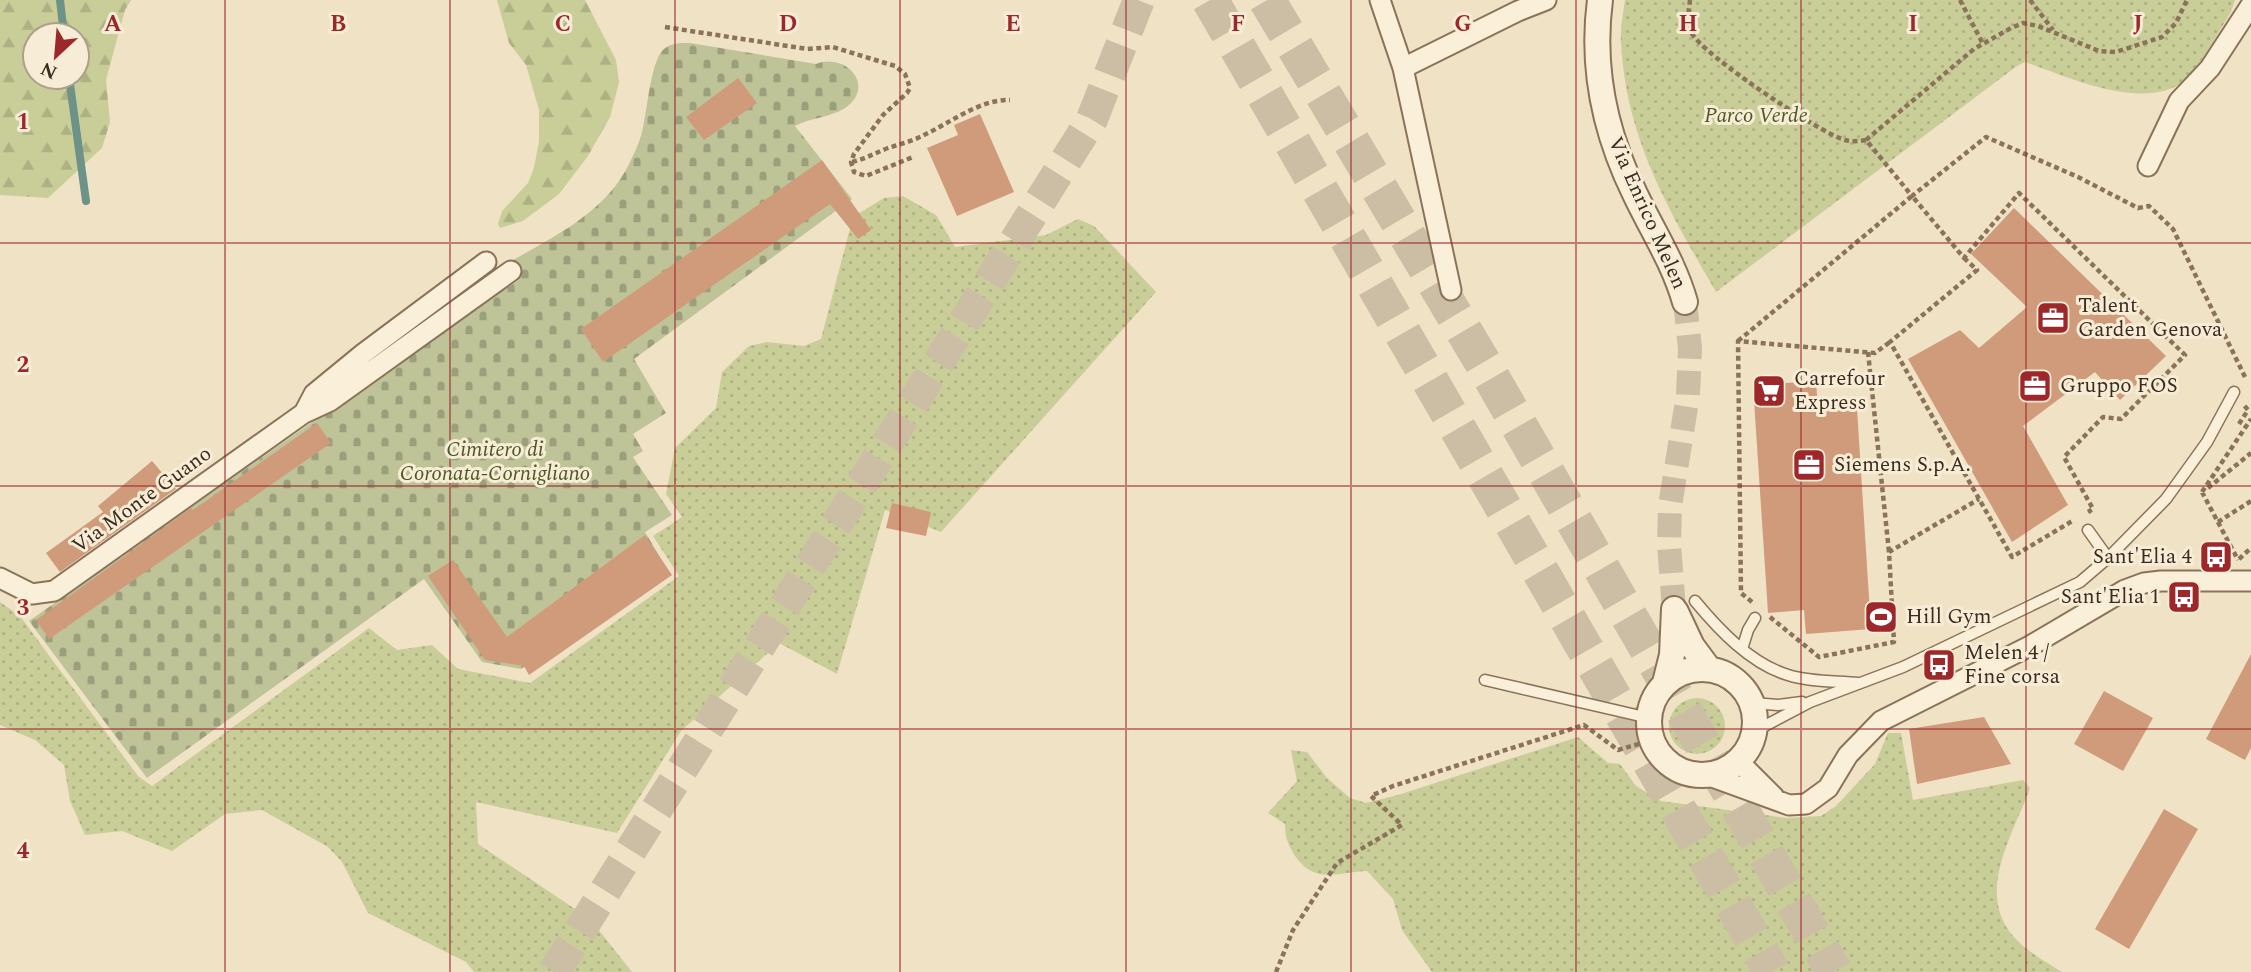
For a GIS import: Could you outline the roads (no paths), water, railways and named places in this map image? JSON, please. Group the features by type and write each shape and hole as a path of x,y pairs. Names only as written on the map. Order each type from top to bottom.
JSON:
{"street":[{"path":"1380,0 1403,68 1451,290"},
{"path":"1403,68 1546,0"},
{"name":"Via Enrico Melen","path":"1600,0 1596,32 1597,70 1615,146 1634,193 1680,284 1685,302"},
{"path":"2148,166 2179,101 2210,68 2251,5"},
{"name":"Via Monte Guano","path":"304,413 314,394 486,262"},
{"name":"Via Monte Guano","path":"0,579 32,594 41,595 54,591 304,413 330,401 511,271"},
{"path":"1709,669 1692,646 1674,608 1672,655 1665,683 1654,699 1650,729 1657,751 1684,772 1707,775 1797,806 1812,802 1828,788 1848,755 1881,721 2030,646 2128,583 2251,581"},
{"path":"1665,683 1685,671 1709,669 1734,679 1754,704 1755,731 1746,753 1739,762 1721,772 1707,775"},
{"path":"1739,762 1777,801"}],"lane":[{"path":"1755,731 1810,702 1903,667 2080,582 2108,558 2165,499 2207,442 2234,392"},
{"path":"2088,530 2108,558"},
{"path":"1695,601 1742,649 1784,674 1862,684"},
{"path":"1742,649 1755,618"},
{"path":"1485,680 1650,729"},
{"path":"1754,704 1810,702"}],"waterway":[{"path":"60,0 62,21"},
{"path":"71,91 86,201"}],"tunnel":[{"path":"554,972 1092,119 1139,0"},
{"path":"1210,0 1772,972"},
{"path":"1267,0 1483,363 1834,972"},
{"path":"1674,609 1669,545 1670,506 1688,395 1690,348 1685,302"}],"place":[{"name":"Talent Garden Genova","path":"2053,318"},
{"name":"Gruppo FOS","path":"2035,386"},
{"name":"Carrefour Express","path":"1769,391"},
{"name":"Siemens S.p.A.","path":"1809,465"},
{"name":"Sant'Elia 4","path":"2216,557"},
{"name":"Sant'Elia 1","path":"2184,597"},
{"name":"Hill Gym","path":"1881,617"},
{"name":"Melen 4 / Fine corsa","path":"1939,665"}],"park label":[{"name":"Parco Verde","path":"1756,116"},
{"name":"Cimitero di Coronata-Cornigliano","path":"495,462"}]}
